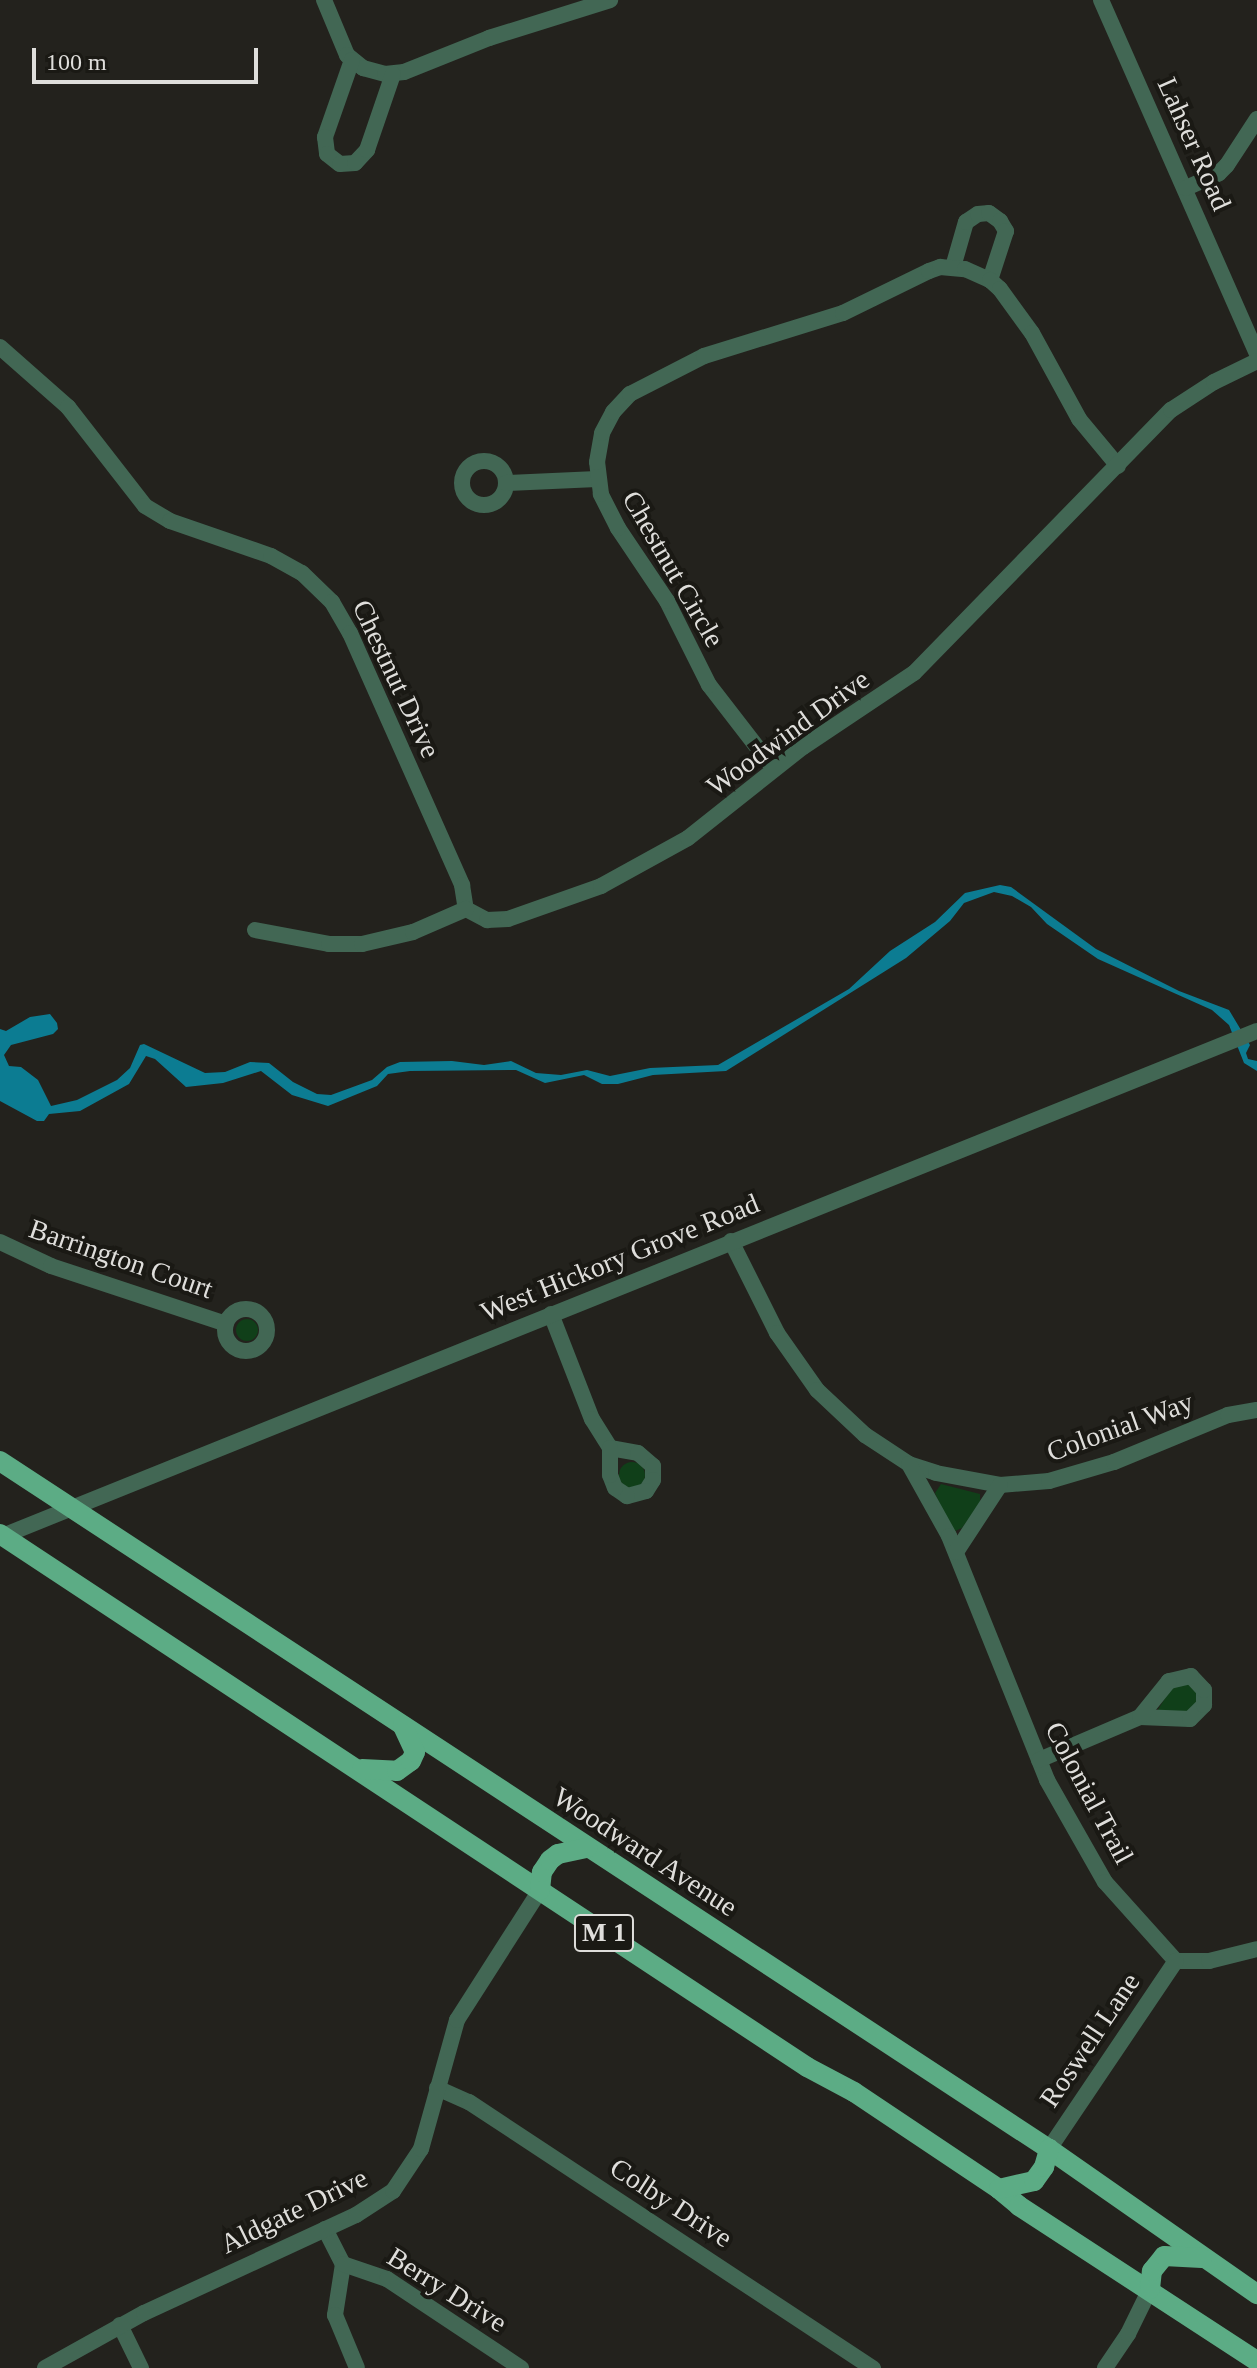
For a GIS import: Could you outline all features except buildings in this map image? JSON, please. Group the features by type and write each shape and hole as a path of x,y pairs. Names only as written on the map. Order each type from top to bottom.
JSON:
{"main road":[{"name":"Woodward Avenue","path":"0,1461 1049,2149 1257,2294"},
{"name":"M 1","path":"1,1535 1257,2361"},
{"path":"358,1768 384,1772 405,1768 415,1752 402,1724"},
{"path":"540,1890 542,1872 550,1860 558,1854 587,1848"},
{"path":"999,2189 1034,2181 1044,2167 1049,2149"},
{"path":"1150,2289 1152,2271 1164,2256 1202,2258"}],"street":[{"path":"324,0 339,42 352,60 369,70 393,74 489,38 610,0"},
{"name":"Lahser Road","path":"1101,0 1257,353"},
{"path":"352,60 325,137 327,154 340,164 355,163 367,150 393,74"},
{"path":"1186,188 1227,165 1257,119"},
{"path":"990,280 1006,231 1000,221 989,213 978,214 966,222 953,267 990,280 1032,333 1079,419 1118,466"},
{"name":"Chestnut Circle","path":"774,769 709,685 667,601 608,510 597,479 599,446 607,421 619,404 642,386 704,356 827,319 929,271 953,267"},
{"name":"Chestnut Drive","path":"0,347 68,407 145,506 170,521 271,556 302,573 332,602 350,633 462,885 466,909"},
{"name":"Woodwind Drive","path":"466,909 487,920 503,920 601,886 688,838 774,769 920,668 1051,530 1179,403 1257,361"},
{"path":"506,483 597,479"},
{"path":"255,930 329,944 362,944 413,932 466,909"},
{"name":"West Hickory Grove Road","path":"1,1535 1252,1033"},
{"name":"Colonial Way","path":"731,1241 777,1333 805,1376 830,1405 865,1435 909,1464 968,1481 1000,1485 1037,1483 1074,1475 1212,1421 1257,1410"},
{"name":"Barrington Court","path":"0,1242 51,1266 226,1324"},
{"path":"551,1314 592,1419 610,1448"},
{"name":"Colonial Trail","path":"909,1464 956,1552 1039,1760 1095,1867 1117,1898 1176,1961"},
{"path":"956,1552 1000,1485"},
{"path":"1039,1760 1140,1717"},
{"name":"Aldgate Drive","path":"45,2368 120,2325 377,2202 405,2177 421,2149 448,2044 466,2002 540,1890"},
{"path":"1176,1961 1209,1961 1257,1949"},
{"name":"Roswell Lane","path":"1049,2149 1176,1961"},
{"name":"Colby Drive","path":"437,2088 469,2102 873,2368"},
{"path":"325,2229 343,2264 335,2315 357,2368"},
{"name":"Berry Drive","path":"343,2264 387,2279 521,2368"},
{"path":"1105,2368 1128,2334 1150,2289"},
{"path":"120,2325 141,2368"}],"green space":[{"path":"247,1319 255,1322 258,1330 255,1338 247,1341 239,1338 236,1330 239,1322"},
{"path":"632,1462 641,1466 645,1475 641,1484 632,1488 623,1484 619,1475 623,1466"},
{"path":"941,1484 980,1494 980,1503 962,1528 955,1531 950,1527 935,1493"},
{"path":"1186,1682 1200,1696 1189,1713 1157,1711 1172,1687"}],"water":[{"path":"1000,885 1011,887 1096,949 1179,991 1229,1010 1250,1045 1246,1053 1248,1059 1257,1061 1257,1071 1244,1063 1229,1025 1212,1010 1098,959 1047,924 1031,907 1012,896 994,892 964,903 950,921 906,958 726,1071 653,1075 618,1084 602,1084 584,1075 545,1083 516,1070 410,1071 388,1074 377,1086 328,1106 292,1095 261,1071 223,1083 186,1087 155,1059 146,1056 129,1084 80,1111 49,1114 44,1121 37,1121 0,1101 0,1029 6,1031 30,1017 50,1014 58,1029 53,1034 11,1045 4,1055 9,1066 21,1067 38,1080 51,1106 77,1100 117,1080 130,1068 140,1045 144,1044 205,1073 225,1072 250,1062 269,1063 293,1082 317,1094 331,1095 372,1080 387,1067 400,1062 452,1061 484,1065 511,1061 536,1073 561,1075 587,1070 610,1076 650,1068 718,1065 849,989 890,951 935,922 965,893"}]}
